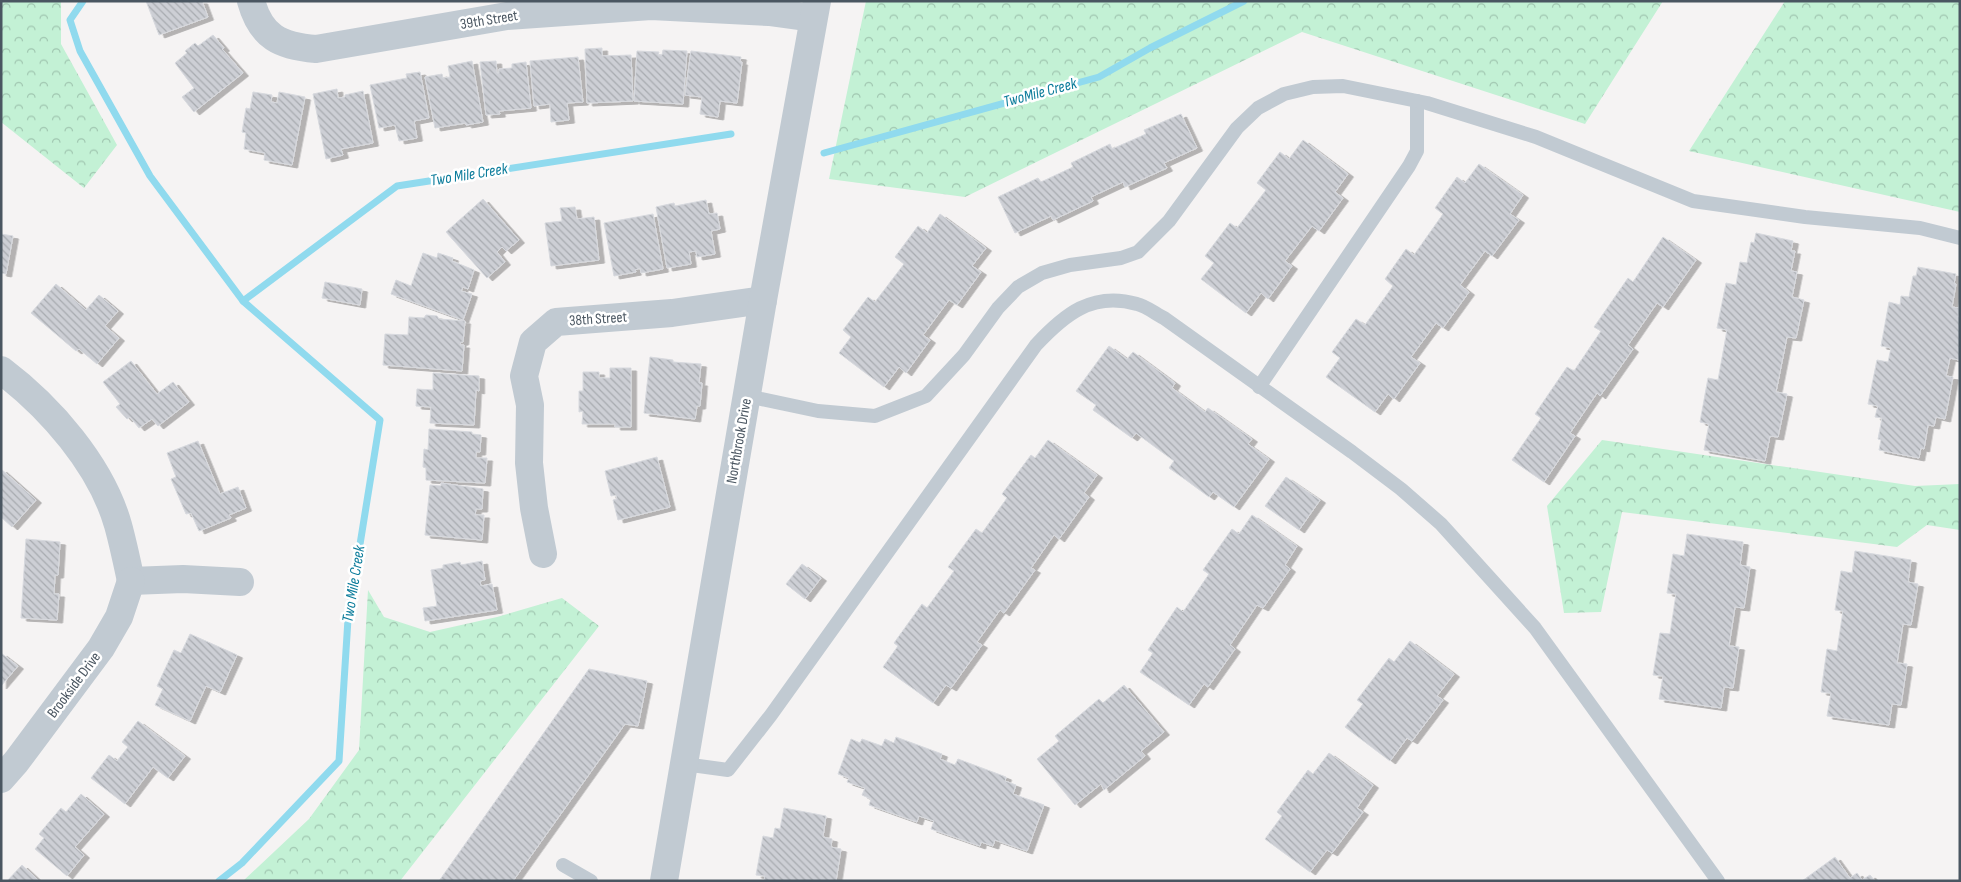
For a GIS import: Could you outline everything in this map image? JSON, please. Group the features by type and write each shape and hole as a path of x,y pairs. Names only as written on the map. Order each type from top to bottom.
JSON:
{"street":[{"name":"39th Street","path":"250,1 258,22 272,38 300,48 316,49 507,16 651,6 769,12 815,10"},
{"name":"Northbrook Drive","path":"664,881 763,300 815,10"},
{"name":"38th Street","path":"543,554 534,508 529,463 530,406 524,376 533,342 556,322 672,313 763,300"},
{"path":"1,370 18,383 78,446 94,470 118,523 131,581 183,579 240,582"},
{"name":"Brookside Drive","path":"1,779 101,648 119,617 131,581"}],"lane":[{"path":"747,396 818,411 875,416 926,396 964,355 998,308 1018,287 1042,273 1070,265 1121,258 1138,252 1150,242 1186,199 1237,128 1258,108 1284,94 1313,87 1342,86 1417,101 1536,137 1693,201 1806,217 1920,228 1960,238"},
{"path":"1258,387 1413,159 1417,151 1417,101"},
{"path":"684,764 728,770 771,715 1036,345 1053,327 1076,310 1106,300 1138,304 1164,318 1258,387 1359,457 1401,489 1441,524 1535,628 1718,881"},
{"path":"563,865 590,881"}],"green space":[{"path":"1,1 61,1 61,44 117,145 84,188 1,122"},
{"path":"866,1 1663,1 1585,124 1302,32 965,197 829,179"},
{"path":"1785,1 1960,1 1960,212 1689,151"},
{"path":"1602,440 1915,486 1960,484 1960,530 1927,525 1897,547 1622,512 1601,612 1564,613 1547,506"},
{"path":"368,590 384,617 430,632 497,617 562,598 599,626 400,881 243,881 309,819 359,750"}],"building":[{"path":"146,1 202,1 208,17 159,35"},
{"path":"213,35 224,48 222,49 243,73 194,112 182,97 194,88 175,63 195,43 198,46"},
{"path":"602,48 602,56 631,55 633,101 587,103 585,49"},
{"path":"663,50 687,51 683,104 634,101 637,51 659,52 658,55 662,55"},
{"path":"691,51 741,57 737,103 720,101 718,117 700,114 702,97 685,95"},
{"path":"578,57 583,102 567,103 569,120 551,122 550,104 534,106 530,61"},
{"path":"472,61 483,122 435,128 425,77 442,74 443,78 450,77 448,66"},
{"path":"496,61 497,73 499,73 499,69 512,68 512,64 526,62 531,108 499,111 500,114 486,115 480,62"},
{"path":"420,72 429,118 414,121 417,138 399,141 395,125 379,128 370,85 407,78 406,74"},
{"path":"337,89 338,98 363,91 373,143 341,149 343,155 326,159 313,94"},
{"path":"253,92 272,95 271,102 277,103 279,92 305,97 292,165 264,160 265,153 244,149 246,133 242,132 246,108 250,109"},
{"path":"1181,114 1197,148 1164,163 1167,168 1125,187 1123,182 1091,197 1093,201 1053,220 1051,216 1015,233 998,197 1038,178 1041,182 1073,167 1071,163 1110,144 1112,149 1146,134 1144,130"},
{"path":"1303,140 1348,174 1335,192 1343,198 1319,231 1312,226 1285,261 1292,266 1268,299 1261,293 1246,313 1201,279 1214,263 1205,256 1230,223 1237,228 1266,190 1257,183 1280,152 1289,159"},
{"path":"1479,164 1523,195 1510,214 1519,220 1492,256 1485,251 1460,285 1469,292 1443,328 1436,323 1411,357 1420,363 1394,399 1388,394 1375,412 1326,377 1340,358 1332,352 1356,319 1365,325 1393,286 1385,279 1406,249 1414,255 1443,214 1435,208 1457,177 1465,183"},
{"path":"483,199 519,240 506,251 502,247 497,252 505,262 487,278 446,232"},
{"path":"706,200 709,214 717,213 720,229 711,231 715,254 697,257 696,251 689,252 691,264 667,268 656,207 674,203 675,206"},
{"path":"575,207 577,219 594,217 599,260 551,266 545,223 562,221 560,208"},
{"path":"653,214 663,269 641,273 640,268 635,270 636,272 614,276 604,223"},
{"path":"940,214 986,248 972,266 981,272 957,305 949,300 923,335 930,340 906,373 899,367 884,387 839,353 851,337 843,330 868,297 875,302 904,264 895,257 918,226 927,233"},
{"path":"1756,233 1793,241 1791,251 1795,251 1791,271 1797,272 1792,297 1804,300 1796,338 1787,337 1776,392 1787,394 1778,437 1770,436 1765,461 1704,450 1709,424 1700,422 1708,378 1718,380 1727,330 1717,328 1726,283 1736,285 1740,262 1747,263 1751,242 1754,243"},
{"path":"1,234 13,236 6,274 1,273"},
{"path":"1663,237 1696,260 1663,307 1657,303 1628,345 1633,349 1600,396 1597,393 1570,433 1575,436 1544,482 1512,460 1541,418 1535,414 1567,367 1574,371 1601,331 1594,327 1628,278 1633,282"},
{"path":"423,253 437,258 438,253 453,258 452,261 474,270 468,289 463,287 461,291 472,294 463,320 391,294 396,280 411,286"},
{"path":"1918,267 1956,274 1952,307 1959,308 1958,317 1960,317 1960,354 1959,360 1950,358 1946,376 1953,377 1945,419 1936,417 1934,426 1928,425 1924,449 1921,448 1919,458 1879,450 1881,440 1878,439 1882,418 1875,417 1878,406 1868,404 1877,360 1888,362 1891,348 1881,346 1889,302 1900,305 1901,296 1909,297 1913,276 1916,276"},
{"path":"325,282 362,289 360,305 322,298"},
{"path":"56,284 86,310 99,295 118,311 105,326 119,338 97,364 79,349 76,351 31,313"},
{"path":"426,315 437,316 439,319 465,321 463,342 460,345 464,345 462,371 383,365 385,334 408,335 409,317 424,318"},
{"path":"1109,346 1127,359 1133,352 1175,383 1172,388 1205,412 1208,408 1252,439 1248,444 1269,459 1234,507 1213,492 1209,497 1169,468 1174,461 1136,433 1132,438 1093,410 1096,405 1076,391"},
{"path":"650,357 673,360 673,362 701,364 699,383 702,383 700,406 697,406 695,419 644,413"},
{"path":"131,361 157,394 173,382 189,402 158,426 152,419 139,428 130,417 127,419 116,407 120,404 103,382"},
{"path":"610,368 631,368 631,427 615,427 615,424 582,424 583,411 579,412 579,391 583,391 583,372 599,372 599,378 610,378"},
{"path":"433,373 479,376 479,391 476,390 474,425 430,423 431,407 416,406 417,389 433,390"},
{"path":"429,429 472,432 472,434 481,435 480,452 476,452 476,458 487,458 485,483 426,480 426,468 423,467 424,449 428,450"},
{"path":"1048,440 1097,475 1084,493 1089,497 1059,539 1054,535 1031,568 1035,570 1004,613 1000,610 977,642 982,645 951,688 946,685 933,703 883,667 898,646 894,643 922,604 927,608 954,571 948,567 976,529 982,533 1007,498 1002,494 1031,455 1035,458"},
{"path":"198,441 220,494 238,487 246,508 229,515 231,518 199,531 191,513 186,514 171,479 176,477 167,453"},
{"path":"657,457 670,507 618,520 613,500 617,499 616,495 611,496 605,471"},
{"path":"1,469 36,500 12,527 1,517"},
{"path":"1286,477 1320,500 1299,530 1265,506"},
{"path":"441,483 483,489 482,509 476,509 475,515 484,515 482,540 425,535 430,485 441,486"},
{"path":"1252,515 1297,546 1285,565 1290,569 1263,608 1257,605 1230,645 1235,649 1208,687 1204,684 1189,705 1140,672 1153,653 1148,650 1177,607 1183,612 1209,574 1203,570 1232,529 1239,534"},
{"path":"1687,534 1743,542 1740,565 1750,567 1744,608 1735,607 1729,646 1739,647 1733,688 1724,687 1721,708 1659,699 1663,676 1653,675 1660,633 1670,634 1676,594 1667,593 1673,554 1684,556"},
{"path":"26,539 60,542 58,575 55,575 54,594 59,594 57,620 21,618"},
{"path":"1855,551 1911,560 1908,582 1918,584 1911,625 1903,624 1897,663 1907,664 1901,705 1892,704 1889,725 1827,716 1831,693 1821,692 1827,649 1837,651 1843,611 1835,610 1841,571 1852,573"},
{"path":"482,561 485,580 480,581 481,586 492,584 497,610 425,621 423,608 437,606 431,570 443,568 443,565 460,562 461,565"},
{"path":"802,564 821,578 805,599 786,584"},
{"path":"190,634 237,655 220,692 206,686 190,721 155,705 163,689 157,686 174,650 181,653"},
{"path":"1410,641 1454,674 1437,696 1443,700 1412,741 1407,738 1390,761 1345,727 1363,704 1357,700 1389,658 1394,662"},
{"path":"1,653 18,666 1,686"},
{"path":"589,669 647,681 638,726 625,724 513,881 439,881"},
{"path":"1124,685 1164,732 1141,751 1145,756 1104,790 1101,784 1075,805 1037,759 1059,741 1055,736 1099,699 1103,703"},
{"path":"138,721 185,756 168,778 153,767 125,804 91,778 109,755 117,761 128,747 122,742"},
{"path":"896,737 942,754 940,759 955,765 958,759 1006,777 1005,781 1016,785 1013,794 1044,805 1027,851 995,840 993,846 981,842 980,846 931,829 934,821 919,816 917,822 869,805 871,799 862,795 865,788 847,782 849,778 838,774 851,739 860,743 862,739 882,746 885,739 894,743"},
{"path":"1329,753 1373,785 1357,808 1363,812 1332,853 1327,850 1310,872 1265,839 1282,816 1277,812 1308,770 1313,774"},
{"path":"81,794 104,814 75,847 84,855 67,876 35,849 44,838 39,834 61,808 66,812"},
{"path":"784,808 826,816 823,837 832,839 831,847 841,849 836,881 764,881 765,876 756,875 763,836 773,838 775,828 780,829"},
{"path":"1835,857 1850,878 1857,873 1862,880 1870,875 1875,881 1802,881"},
{"path":"22,865 39,881 7,881"}],"waterway":[{"name":"Two Mile Creek","path":"83,1 70,20 80,51 150,176 243,301"},
{"name":"TwoMile Creek","path":"824,153 1099,77 1150,48 1244,1"},
{"name":"Two Mile Creek","path":"219,881 242,863 339,761 348,619 380,420 243,301 397,186 731,134"}]}
